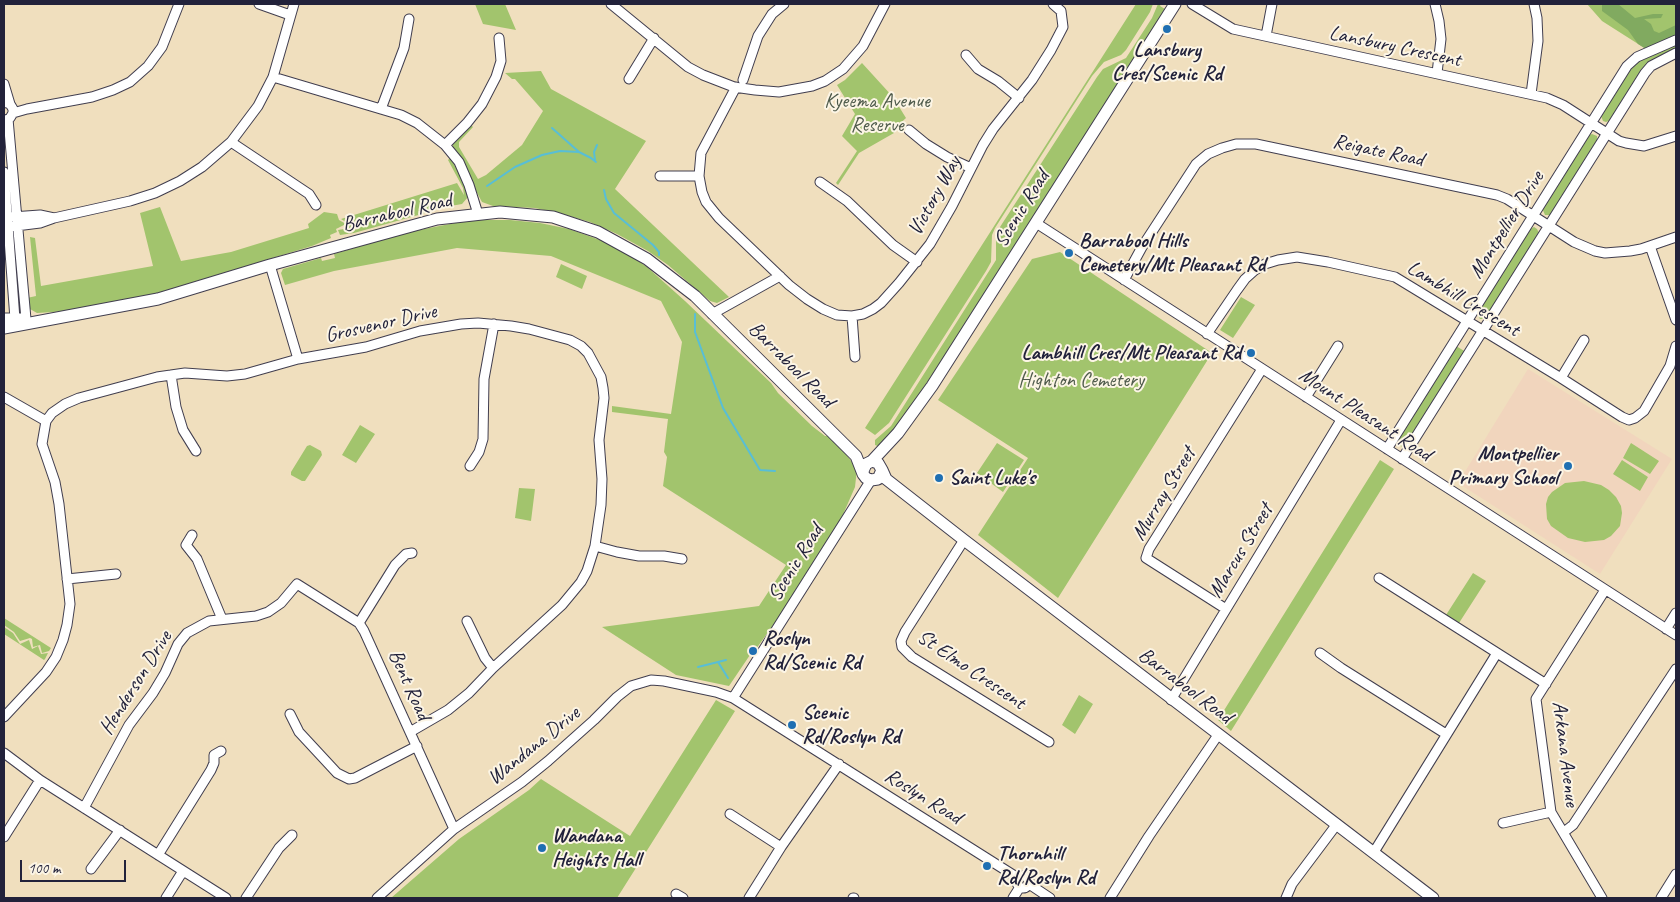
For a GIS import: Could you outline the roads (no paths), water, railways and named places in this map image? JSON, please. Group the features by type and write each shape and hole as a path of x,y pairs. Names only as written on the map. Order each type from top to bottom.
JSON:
{"main road":[{"name":"Scenic Road","path":"876,465 932,386 1175,4"},
{"name":"Barrabool Road","path":"4,328 16,320 77,313 158,299 270,265 437,219 500,212 553,217 598,232 647,259 695,296 857,457 868,476 916,502"},
{"name":"Barrabool Road","path":"857,457 876,465 886,478 964,540 1171,700 1433,898"},
{"path":"876,465 881,475 868,476 864,466 876,465"}],"street":[{"path":"8,111 92,97 130,82 148,66 162,47 179,4"},
{"path":"259,4 290,15"},
{"path":"7,217 18,221 40,224 54,218 130,202 180,181 202,167 231,142 258,106 274,77 294,4"},
{"path":"611,4 688,67 736,87 779,92 805,88 826,81 843,69 858,53 885,4"},
{"path":"743,80 758,36 772,14 784,4"},
{"name":"Victory Way","path":"852,316 873,309 882,303 917,262 943,223 993,129 1019,98 1061,34 1063,19 1061,11 1053,4"},
{"name":"Lansbury Crescent","path":"1192,4 1233,29 1554,100 1619,141 1635,146 1652,144 1676,136"},
{"path":"1266,36 1272,4"},
{"path":"1435,4 1441,38 1436,74"},
{"path":"1531,94 1538,41 1534,4"},
{"path":"382,109 404,48 409,19"},
{"path":"445,145 467,123 482,104 501,61 499,38"},
{"path":"629,78 654,38"},
{"name":"Montpellier Drive","path":"1387,450 1627,66 1636,57 1676,40"},
{"name":"Montpellier Drive","path":"1402,459 1645,73 1651,66 1676,52"},
{"path":"966,55 978,69 998,81 1019,98"},
{"path":"274,77 382,109 417,122 445,145 459,162 478,214"},
{"path":"4,84 18,221 16,320"},
{"path":"736,87 731,100 703,148 699,163 702,192 709,207 719,218 806,299 822,309 837,315 852,316 854,357"},
{"path":"909,130 926,144 971,168"},
{"path":"231,142 309,194 316,205"},
{"name":"Reigate Road","path":"1124,280 1142,248 1196,164 1208,154 1236,144 1256,144 1486,192 1507,199 1574,242 1595,251 1617,253 1650,246 1676,236"},
{"path":"4,172 16,320"},
{"path":"660,176 699,176"},
{"path":"820,182 848,202 893,245 917,262"},
{"path":"8,227 18,221"},
{"name":"Mount Pleasant Road","path":"1036,223 1676,635"},
{"path":"1650,246 1676,320"},
{"name":"Lambhill Crescent","path":"1207,334 1241,285 1255,270 1271,262 1297,257 1395,277 1622,418 1629,420 1635,418 1644,410 1670,366 1676,346"},
{"path":"270,265 298,359"},
{"path":"712,314 780,276"},
{"name":"Grosvenor Drive","path":"46,421 56,410 79,398 171,375 245,374 298,359 366,347 433,328 461,324 494,324 529,328 570,340 581,346 588,353 601,377 604,398 599,440 602,490 596,546 581,582 573,593 540,626 493,668 459,702 410,732"},
{"path":"470,466 479,452 483,439 484,379 494,324"},
{"path":"1560,378 1584,340"},
{"path":"1306,397 1338,346"},
{"name":"Murray Street","path":"1226,609 1146,558 1149,550 1262,369"},
{"path":"171,375 176,407 183,430 196,451"},
{"path":"4,397 46,421 42,444 55,482 59,504 70,604 67,625 56,657 46,672 4,717"},
{"name":"Marcus Street","path":"1171,700 1341,420"},
{"name":"Scenic Road","path":"733,698 859,499 868,476"},
{"path":"192,535 181,544 197,559 222,619"},
{"name":"St Elmo Crescent","path":"964,540 906,632 902,641 902,647 912,657 1049,742"},
{"path":"596,546 639,556 664,556 682,559"},
{"path":"358,623 395,565 400,559 412,553"},
{"path":"67,579 116,574"},
{"path":"1379,578 1546,684"},
{"name":"Henderson Drive","path":"84,808 129,725 161,680 178,644 193,628 222,619 256,616 268,612 280,603 297,584"},
{"name":"Bent Road","path":"297,584 358,623 368,638 454,829"},
{"name":"Arkana Avenue","path":"1602,898 1551,812 1536,699 1605,590"},
{"path":"1666,629 1676,612"},
{"path":"467,621 478,645 493,668"},
{"path":"1320,653 1446,734"},
{"path":"1374,852 1497,653"},
{"path":"1564,832 1573,825 1676,669"},
{"name":"Wandana Drive","path":"377,898 454,829 522,782 631,686 650,680 664,680 720,693 733,698"},
{"name":"Roslyn Road","path":"733,698 839,764 1022,883 1050,898"},
{"path":"290,714 299,732 337,773 349,779 355,778 417,746"},
{"path":"1110,898 1149,836 1218,735"},
{"path":"4,753 20,767 226,898"},
{"path":"158,855 211,770 214,763 213,753"},
{"path":"749,898 807,807 839,764"},
{"path":"4,837 40,780"},
{"path":"1503,824 1551,812"},
{"path":"730,814 781,847"},
{"path":"1286,898 1292,884 1336,824"},
{"path":"91,869 120,830"},
{"path":"246,898 279,848 292,835"},
{"path":"166,898 183,871"},
{"path":"1661,898 1676,874"},
{"path":"1013,898 1022,883"}],"waterway":[{"path":"552,128 579,152"},
{"path":"595,160 594,152 597,145"},
{"path":"487,186 515,167 542,155 560,151 579,152 596,162"},
{"path":"604,190 606,199 614,213 653,245 659,252 659,255"},
{"path":"695,314 695,332 723,408 760,470 775,471"},
{"path":"718,662 726,660"},
{"path":"698,667 718,662 728,678"}],"place":[{"name":"Lansbury Cres/Scenic Rd","path":"1167,29"},
{"name":"Barrabool Hills Cemetery/Mt Pleasant Rd","path":"1069,253"},
{"name":"Lambhill Cres/Mt Pleasant Rd","path":"1251,353"},
{"name":"Montpellier Primary School","path":"1568,466"},
{"name":"Saint Luke's","path":"939,478"},
{"name":"Roslyn Rd/Scenic Rd","path":"753,651"},
{"name":"Scenic Rd/Roslyn Rd","path":"792,725"},
{"name":"Wandana Heights Hall","path":"542,848"},
{"name":"Thornhill Rd/Roslyn Rd","path":"987,866"}],"park label":[{"name":"Kyeema Avenue Reserve","path":"877,113"},
{"name":"Highton Cemetery","path":"1081,380"}]}
